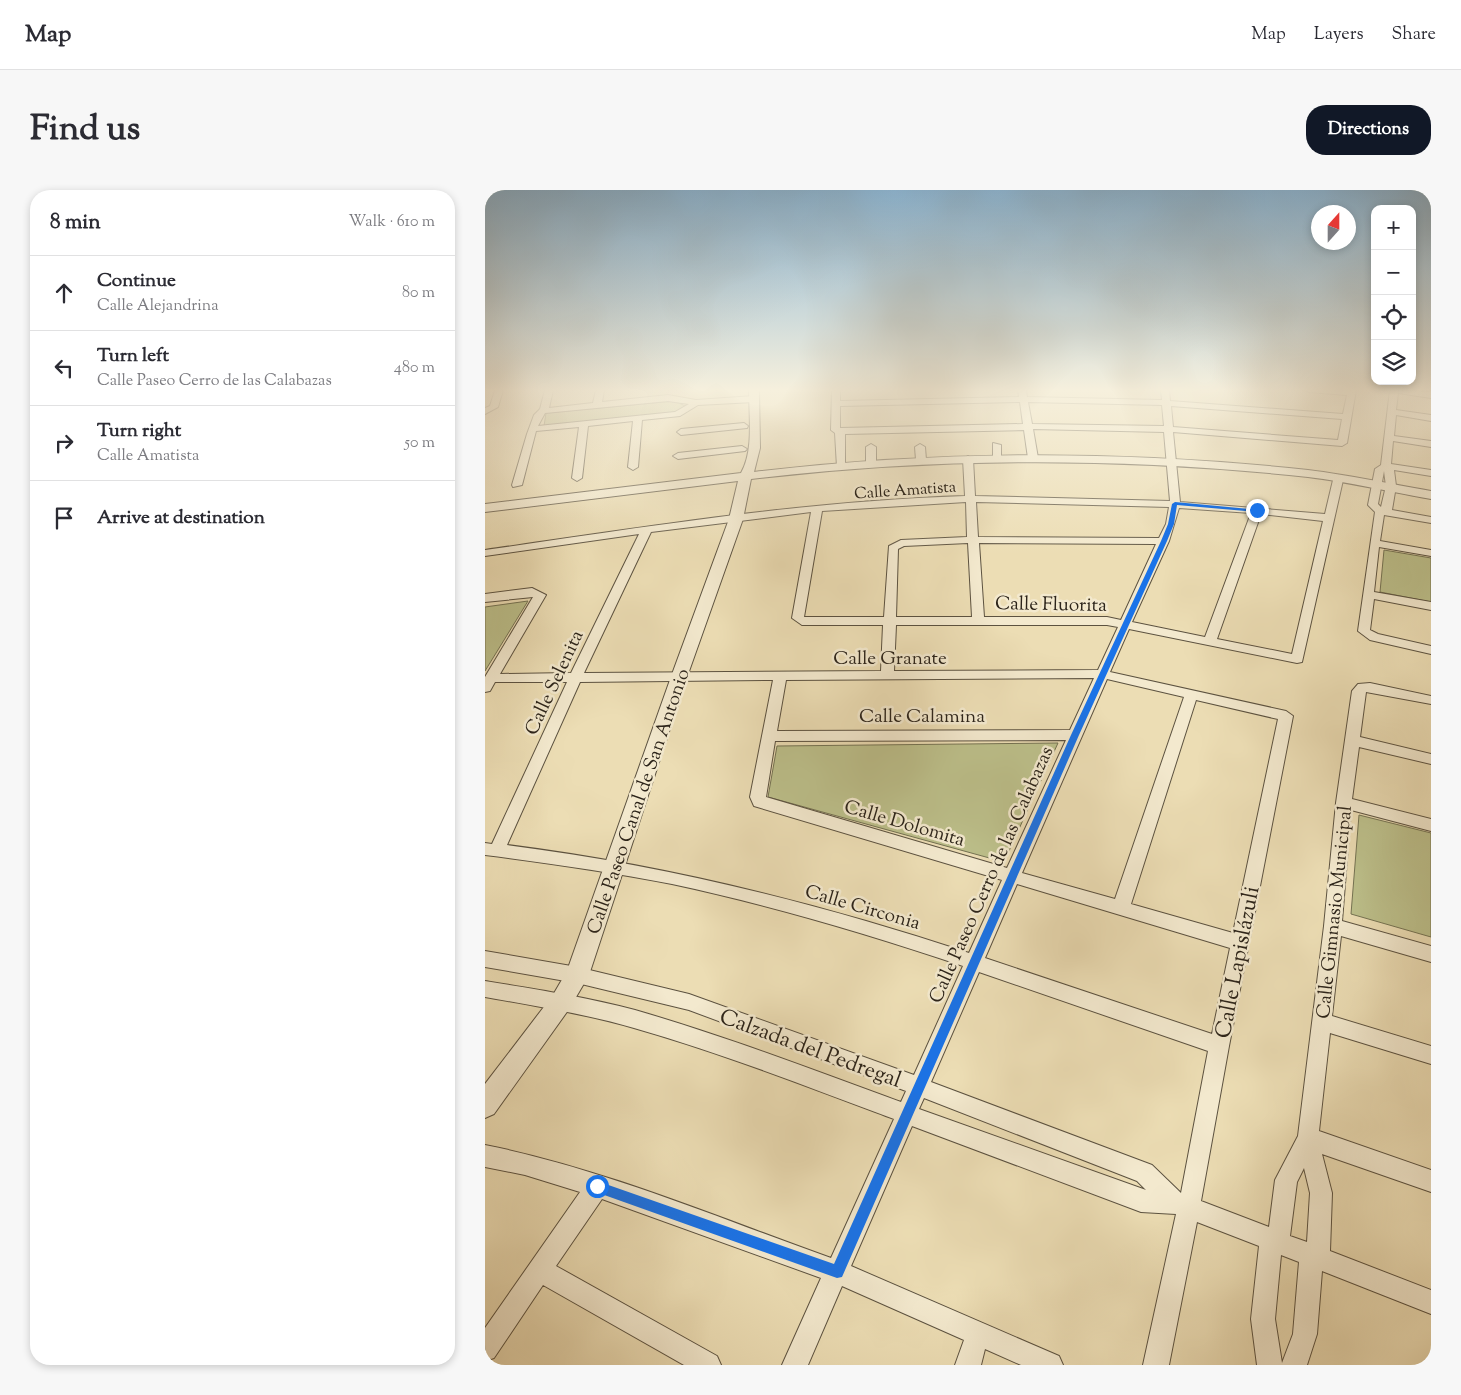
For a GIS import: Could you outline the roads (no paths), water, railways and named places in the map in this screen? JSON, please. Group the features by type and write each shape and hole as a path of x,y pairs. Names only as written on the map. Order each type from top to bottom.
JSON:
{"street":[{"path":"517,485 528,445"},
{"path":"577,478 581,445"},
{"path":"633,467 635,445"},
{"path":"742,445 740,467 746,477"},
{"path":"746,477 751,466 754,445"},
{"path":"840,445 840,465"},
{"path":"996,445 998,458"},
{"path":"1031,445 1033,458"},
{"name":"Calle Paseo Cerro de las Calabazas","path":"795,1365 1102,674 1127,624 1171,524 1175,504 1169,445"},
{"path":"1380,511 1388,508 1391,471 1386,466 1388,445"},
{"path":"871,447 871,462"},
{"path":"920,447 921,460"},
{"path":"679,456 742,449"},
{"path":"485,514 746,477 998,458 1170,465 1336,479 1431,495"},
{"path":"485,508 871,462 921,460 1170,465"},
{"path":"968,461 978,621"},
{"path":"1431,473 1386,466 1380,469 1373,505 1380,511 1431,520"},
{"name":"Calle Paseo Canal de San Antonio","path":"485,1104 561,1002 577,975 616,868 679,677 736,519 746,477"},
{"path":"1329,518 1336,479"},
{"name":"Calle Amatista","path":"485,554 736,519 817,510 971,499 1175,504 1329,518"},
{"name":"Calle Fluorita","path":"817,510 798,618 802,621 1088,620 1127,624 1297,659 1329,518"},
{"path":"1210,641 1257,510"},
{"path":"1380,511 1374,543 1364,627 1368,635 1431,650"},
{"name":"Calle Selenita","path":"491,849 646,531"},
{"path":"887,676 893,548 895,545 901,543 973,540 1164,541"},
{"path":"1374,543 1431,553"},
{"path":"485,598 538,592 540,595 488,683"},
{"path":"1368,594 1431,606"},
{"name":"Calle Granate","path":"488,683 575,678 1102,674 1285,716"},
{"path":"769,736 779,676"},
{"name":"Calle Gimnasio Municipal","path":"1270,1365 1266,1352 1262,1316 1274,1242 1287,1180 1308,1138 1333,926 1344,803 1359,692 1363,688 1370,687 1431,700"},
{"path":"1121,908 1191,695"},
{"name":"Calle Lapislázuli","path":"1156,1365 1182,1205 1219,1046 1285,716"},
{"name":"Calle Calamina","path":"769,736 1075,735"},
{"name":"Calle Dolomita","path":"769,736 758,797 759,802 1240,943"},
{"path":"1352,740 1431,759"},
{"path":"1344,803 1431,825"},
{"name":"Calle Circonia","path":"491,849 616,868 709,886 825,916 975,962 1219,1046"},
{"path":"1333,926 1431,954"},
{"name":"Calzada del Pedregal","path":"485,959 577,975 689,1002 1144,1173 1182,1205"},
{"name":"Calzada del Pedregal","path":"485,989 561,1002 634,1019 788,1070 1141,1201 1182,1205 1431,1302"},
{"path":"1322,1022 1431,1055"},
{"path":"1308,1138 1431,1181"},
{"name":"Calle Gimnasio Municipal","path":"1294,1365 1305,1334 1321,1193 1308,1138"},
{"path":"485,1156 525,1164 597,1186 837,1272 1050,1365"},
{"path":"485,1349 597,1186"},
{"path":"539,1269 708,1365"},
{"path":"968,1365 978,1334"}]}
